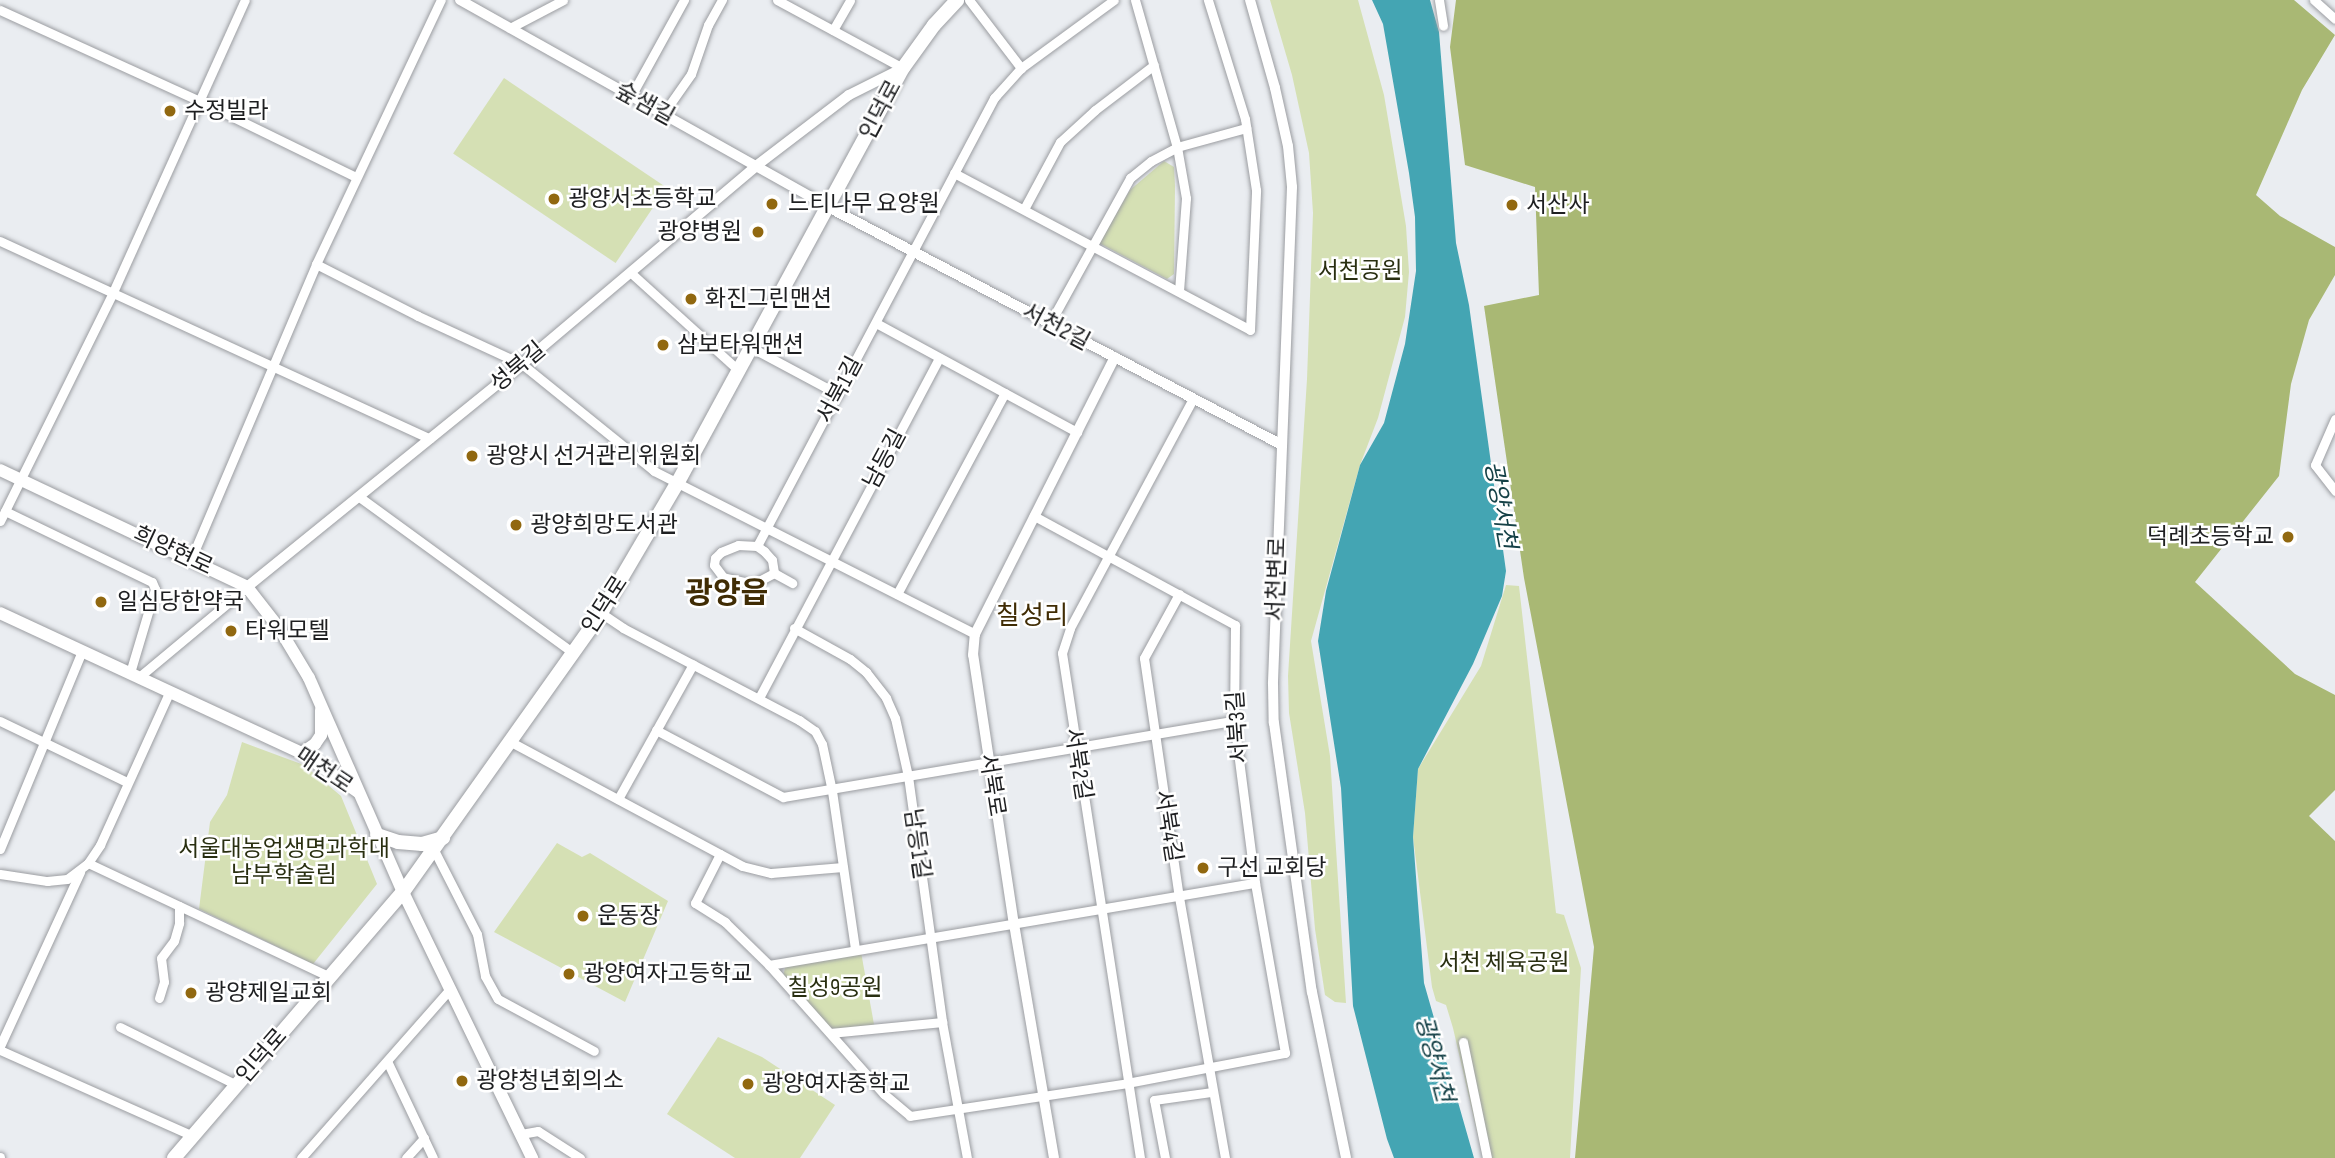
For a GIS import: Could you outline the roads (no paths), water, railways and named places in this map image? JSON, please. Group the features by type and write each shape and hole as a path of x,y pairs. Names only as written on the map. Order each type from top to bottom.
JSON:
{"main road":[{"name":"인덕로","path":"174,1158 403,892 601,613 678,482 830,208 904,68 933,25 957,0"},
{"name":"희양현로","path":"0,470 247,587 279,628 321,705 358,792"},
{"name":"매천로","path":"0,613 302,754 358,792 403,892 532,1158"},
{"path":"302,754 315,744 321,735 321,705"},
{"path":"377,835 398,842 438,844"}],"street":[{"path":"0,521 113,292 245,0"},
{"path":"191,559 316,264 441,0"},
{"name":"숲샘길","path":"460,0 830,208"},
{"path":"510,28 563,0"},
{"path":"631,96 684,0"},
{"path":"663,114 691,74 708,25 722,0"},
{"path":"777,0 904,68"},
{"path":"833,30 850,0"},
{"path":"969,0 1021,68"},
{"name":"서북1길","path":"757,546 994,98 1021,68 1114,0"},
{"path":"1135,0 1177,147 1186,198 1179,291"},
{"path":"954,173 1250,330 1256,190 1246,128 1208,0"},
{"name":"서천변로","path":"1250,0 1275,88 1288,146 1292,187 1274,723 1312,992 1346,1158"},
{"path":"1439,0 1443,26"},
{"path":"2314,0 2335,19"},
{"path":"0,10 200,101 356,177"},
{"path":"1024,209 1060,142 1095,110 1154,65"},
{"name":"성북길","path":"135,675 522,364 757,166 849,95 904,68"},
{"path":"1050,323 1130,178 1151,160 1177,147 1246,128"},
{"name":"서천2길","path":"830,208 1282,445"},
{"path":"0,241 430,439"},
{"path":"316,264 418,316 522,364 654,471 975,634"},
{"path":"631,272 739,371"},
{"path":"876,323 1077,432"},
{"path":"752,348 838,394"},
{"name":"서북로","path":"1054,1158 972,654 975,634 1115,357"},
{"name":"남등길","path":"759,698 939,358"},
{"path":"897,594 1005,393"},
{"name":"서북2길","path":"1140,1158 1127,1083 1127,1063 1063,676 1063,644 1193,399"},
{"path":"2335,419 2315,465 2335,491"},
{"path":"358,496 573,653"},
{"path":"5,511 152,582 155,589 135,675"},
{"name":"서북3길","path":"1034,516 1235,625 1234,721 1255,883 1285,1053 1208,1066"},
{"path":"738,545 757,546 772,560 774,573 761,582 742,584 723,577 714,565 721,552 738,545"},
{"path":"774,573 792,583"},
{"name":"서북4길","path":"1179,594 1144,658 1179,897 1225,1158"},
{"path":"601,613 622,628 759,698 815,731 822,744 832,791 855,949"},
{"name":"남등1길","path":"794,628 850,659 879,689 895,718 908,776 942,1022 967,1158"},
{"path":"0,849 82,651"},
{"path":"618,799 693,664"},
{"path":"170,691 104,836 80,872 0,1048 193,1136"},
{"path":"0,721 127,782"},
{"path":"656,730 783,797 832,791 1234,721"},
{"path":"511,741 742,866 771,873 842,867"},
{"path":"438,844 477,934 485,976 498,999 594,1051"},
{"path":"720,854 695,903 725,922 769,965 884,1094 910,1116 1127,1083 1208,1066"},
{"path":"88,863 330,977"},
{"path":"0,874 47,881 67,879 80,872"},
{"path":"769,965 1255,883"},
{"path":"159,998 164,982 162,958 174,941 179,923 179,906"},
{"path":"301,1158 450,989"},
{"path":"831,1033 942,1022"},
{"path":"120,1027 237,1085"},
{"path":"1464,1042 1487,1158"},
{"path":"387,1061 433,1158"},
{"path":"1165,1158 1154,1100 1212,1092"},
{"path":"520,1134 538,1131 580,1158"},
{"path":"406,1158 424,1138"}],"water":[{"name":"광양서천","path":"1372,0 1430,0 1439,32 1456,243 1469,305 1506,571 1502,596 1473,664 1418,769 1413,837 1424,983 1474,1158 1394,1158 1387,1139 1353,1006 1341,788 1318,641 1326,591 1360,465 1384,423 1405,344 1416,271 1415,217 1409,173 1383,24"}],"place":[{"name":"수정빌라","path":"170,111"},
{"name":"광양서초등학교","path":"554,199"},
{"name":"느티나무 요양원","path":"772,204"},
{"name":"서산사","path":"1512,205"},
{"name":"광양병원","path":"758,232"},
{"name":"화진그린맨션","path":"691,299"},
{"name":"삼보타워맨션","path":"663,345"},
{"name":"광양시 선거관리위원회","path":"472,456"},
{"name":"광양희망도서관","path":"516,525"},
{"name":"덕례초등학교","path":"2288,537"},
{"name":"일심당한약국","path":"101,602"},
{"name":"타워모텔","path":"231,631"},
{"name":"구선 교회당","path":"1203,868"},
{"name":"운동장","path":"583,916"},
{"name":"광양여자고등학교","path":"569,974"},
{"name":"광양제일교회","path":"191,993"},
{"name":"광양청년회의소","path":"462,1081"},
{"name":"광양여자중학교","path":"748,1084"}],"district":[{"name":"광양읍","path":"727,594"},
{"name":"칠성리","path":"1032,617"}],"park label":[{"name":"서천공원","path":"1360,271"},
{"name":"서울대농업생명과학대 남부학술림","path":"284,862"},
{"name":"서천 체육공원","path":"1504,963"},
{"name":"칠성9공원","path":"835,988"}]}
